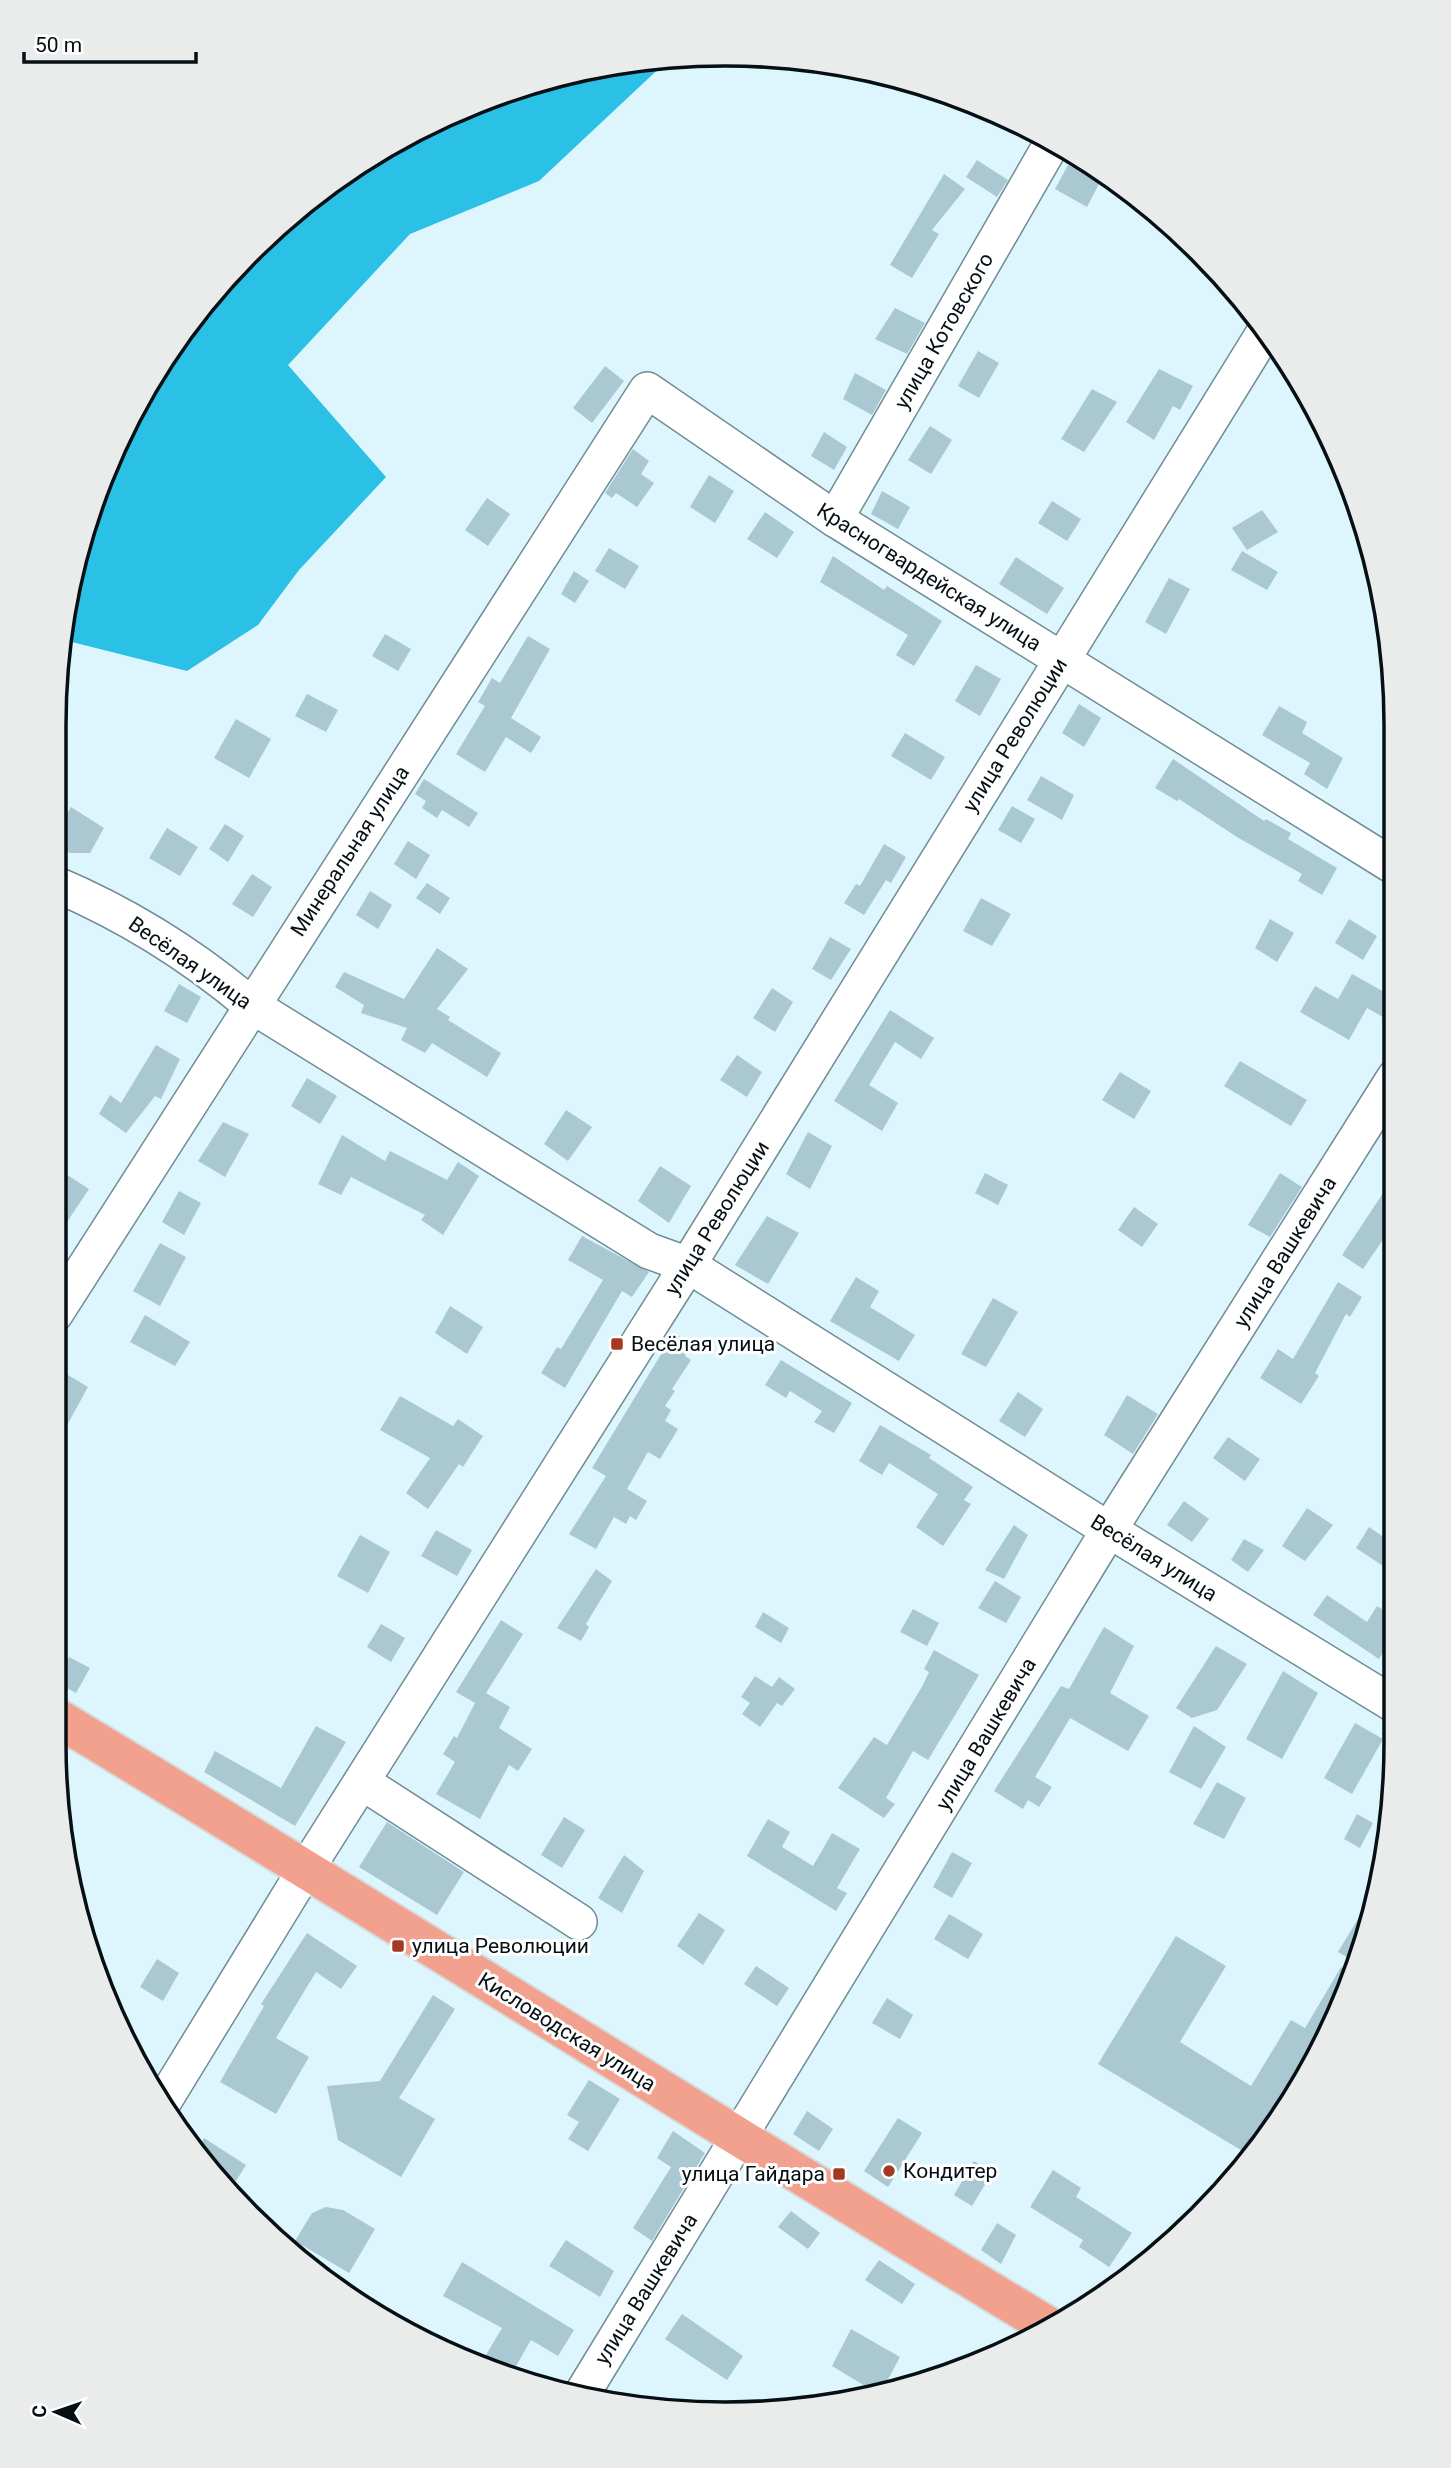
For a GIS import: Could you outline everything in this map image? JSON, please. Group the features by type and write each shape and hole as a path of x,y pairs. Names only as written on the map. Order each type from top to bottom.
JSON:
{"main road":[{"name":"Кисловодская улица","path":"66,1723 306,1869 738,2139 1040,2321"}],"street":[{"name":"улица Котовского","path":"835,519 1047,151"},
{"name":"улица Революции","path":"168,2094 306,1869 688,1265 1260,340"},
{"name":"Красногвардейская улица","path":"647,390 835,519 1384,859"},
{"name":"Минеральная улица","path":"66,1297 647,390"},
{"name":"Весёлая улица","path":"66,889 110,907 225,983 251,1005 649,1251 688,1265 1110,1531 1384,1699"},
{"name":"улица Вашкевича","path":"587,2387 1110,1531 1384,1095"},
{"path":"362,1782 579,1922"}],"shaded area":[{"path":"657,70 539,181 410,234 288,365 386,477 299,570 258,625 187,671 72,642 89,555 117,473 155,396 203,324 230,291 291,230 359,178 396,155 434,134 514,101 597,79"}],"building":[{"path":"977,160 1008,180 997,197 966,177"},
{"path":"1068,165 1099,183 1087,207 1055,189"},
{"path":"944,174 965,189 932,230 939,234 912,278 890,265"},
{"path":"895,308 925,323 907,354 875,339"},
{"path":"978,351 999,363 979,398 958,386"},
{"path":"605,366 624,381 592,423 573,408"},
{"path":"1159,369 1193,386 1180,410 1173,406 1154,440 1126,422"},
{"path":"855,373 886,390 872,415 843,399"},
{"path":"1092,389 1117,402 1084,452 1061,439"},
{"path":"930,426 952,440 931,474 908,460"},
{"path":"824,432 847,447 834,470 811,456"},
{"path":"633,449 649,461 641,474 654,483 637,507 616,493 612,498 605,493"},
{"path":"709,475 734,491 715,523 690,507"},
{"path":"882,491 910,507 898,529 871,514"},
{"path":"487,498 510,514 488,546 465,530"},
{"path":"1052,501 1081,519 1067,541 1038,523"},
{"path":"1262,510 1278,532 1247,550 1232,528"},
{"path":"765,512 794,532 777,558 747,539"},
{"path":"609,548 639,566 625,589 595,571"},
{"path":"1242,551 1278,572 1267,590 1231,570"},
{"path":"833,556 884,590 887,586 942,621 914,666 896,655 908,635 820,582"},
{"path":"1016,557 1064,588 1047,614 999,584"},
{"path":"574,571 589,581 575,603 561,594"},
{"path":"1169,578 1190,589 1166,634 1145,622"},
{"path":"385,634 411,649 398,671 372,656"},
{"path":"528,636 550,649 511,718 541,737 531,753 506,737 485,772 456,754 485,706 478,702 492,678 500,683"},
{"path":"976,665 1001,679 980,716 955,701"},
{"path":"307,694 338,710 326,732 295,716"},
{"path":"1079,704 1101,718 1084,747 1062,733"},
{"path":"1279,706 1307,722 1302,733 1343,758 1327,789 1304,774 1310,763 1262,735"},
{"path":"236,719 271,739 249,778 214,758"},
{"path":"905,733 945,757 931,780 891,756"},
{"path":"1173,759 1264,821 1266,819 1291,833 1288,839 1337,868 1322,895 1298,881 1302,874 1237,837 1179,799 1177,801 1155,788"},
{"path":"1041,776 1074,795 1062,820 1027,800"},
{"path":"424,779 478,813 469,827 442,810 437,818 422,808 426,801 415,794"},
{"path":"1012,806 1035,819 1021,843 998,830"},
{"path":"71,807 104,828 90,853 66,851 66,815"},
{"path":"225,824 244,836 228,862 209,849"},
{"path":"167,828 198,847 180,876 149,858"},
{"path":"408,841 430,855 416,879 394,864"},
{"path":"884,844 906,857 891,883 886,880 864,915 844,903 856,884 860,886"},
{"path":"252,874 272,887 253,917 232,904"},
{"path":"427,883 450,898 440,914 416,898"},
{"path":"370,891 392,905 378,929 356,915"},
{"path":"981,898 1011,914 992,946 963,931"},
{"path":"1270,919 1294,933 1277,962 1255,948"},
{"path":"1349,919 1377,936 1363,960 1335,943"},
{"path":"830,937 851,949 831,980 812,969"},
{"path":"437,948 468,969 437,1009 450,1017 448,1020 501,1053 487,1077 432,1043 425,1053 401,1040 407,1028 361,1013 364,1005 335,987 344,972 404,999"},
{"path":"1352,974 1384,992 1384,1018 1367,1008 1349,1040 1300,1012 1315,986 1338,999"},
{"path":"179,984 201,997 187,1023 164,1011"},
{"path":"772,988 793,1002 775,1032 753,1018"},
{"path":"890,1010 934,1038 921,1059 895,1042 869,1085 898,1103 882,1131 834,1101"},
{"path":"156,1045 180,1059 161,1099 155,1096 126,1133 99,1114 110,1095 121,1103"},
{"path":"737,1055 762,1072 747,1097 720,1080"},
{"path":"1240,1061 1307,1100 1291,1126 1224,1086"},
{"path":"1120,1072 1151,1091 1134,1119 1102,1100"},
{"path":"307,1078 337,1096 320,1124 291,1106"},
{"path":"566,1110 592,1127 568,1161 544,1144"},
{"path":"223,1122 249,1134 225,1177 198,1161"},
{"path":"808,1132 832,1146 810,1189 786,1174"},
{"path":"342,1135 385,1161 390,1151 447,1180 458,1162 479,1176 443,1235 421,1220 425,1215 351,1177 341,1195 318,1184"},
{"path":"660,1166 691,1186 669,1223 638,1201"},
{"path":"985,1173 1008,1185 998,1205 975,1193"},
{"path":"1280,1173 1302,1187 1270,1237 1248,1225"},
{"path":"66,1174 89,1189 66,1224"},
{"path":"179,1191 201,1203 184,1235 162,1222"},
{"path":"1384,1192 1384,1238 1363,1269 1342,1255"},
{"path":"1134,1207 1158,1224 1142,1247 1118,1230"},
{"path":"767,1216 799,1233 768,1284 735,1265"},
{"path":"582,1236 649,1272 632,1297 622,1291 565,1388 541,1373 557,1347 561,1349 603,1280 568,1260"},
{"path":"160,1243 186,1257 160,1306 133,1291"},
{"path":"856,1277 879,1291 870,1307 915,1335 899,1361 830,1321"},
{"path":"1338,1282 1362,1297 1350,1317 1346,1314 1315,1373 1319,1376 1301,1404 1260,1378 1278,1349 1293,1359"},
{"path":"993,1298 1018,1312 986,1367 961,1354"},
{"path":"450,1306 483,1327 467,1354 435,1333"},
{"path":"145,1315 190,1342 175,1366 130,1342"},
{"path":"674,1333 692,1344 685,1356 691,1360 672,1389 675,1391 665,1406 671,1410 665,1421 678,1429 660,1459 648,1452 627,1489 647,1501 636,1520 630,1516 626,1524 614,1517 596,1549 569,1534 606,1476 592,1468"},
{"path":"781,1360 852,1403 834,1433 814,1422 822,1411 790,1391 786,1398 765,1385"},
{"path":"68,1375 88,1387 66,1427"},
{"path":"1018,1392 1043,1409 1025,1437 999,1421"},
{"path":"1127,1395 1158,1414 1133,1454 1104,1435"},
{"path":"400,1396 453,1426 458,1419 483,1436 463,1467 459,1464 428,1509 406,1493 430,1458 380,1430"},
{"path":"880,1425 931,1455 929,1458 973,1487 964,1500 971,1504 943,1546 916,1527 938,1494 889,1463 882,1475 859,1461"},
{"path":"1228,1437 1260,1459 1245,1481 1213,1458"},
{"path":"1184,1501 1209,1519 1192,1542 1167,1525"},
{"path":"1307,1508 1333,1525 1305,1561 1282,1546"},
{"path":"1014,1525 1028,1535 1004,1579 985,1570"},
{"path":"1369,1527 1384,1537 1384,1567 1356,1548"},
{"path":"436,1530 472,1550 457,1576 421,1556"},
{"path":"360,1535 390,1552 368,1593 337,1576"},
{"path":"1244,1539 1264,1550 1248,1572 1231,1560"},
{"path":"596,1569 612,1581 586,1624 589,1627 581,1641 557,1628"},
{"path":"995,1581 1021,1597 1006,1623 978,1608"},
{"path":"1327,1595 1367,1622 1377,1606 1384,1610 1384,1651 1379,1659 1313,1615"},
{"path":"913,1609 939,1623 927,1646 900,1632"},
{"path":"763,1612 789,1628 781,1643 755,1627"},
{"path":"501,1620 523,1634 486,1693 510,1707 499,1728 532,1749 518,1771 509,1765 480,1819 436,1794 455,1762 443,1754 454,1736 457,1738 475,1703 456,1692"},
{"path":"381,1624 405,1638 391,1662 367,1647"},
{"path":"1104,1627 1134,1646 1110,1693 1149,1716 1128,1751 1070,1718 1035,1777 1052,1787 1039,1807 1028,1800 1023,1809 994,1791 1061,1686 1069,1689"},
{"path":"1216,1646 1247,1664 1217,1710 1192,1718 1176,1708"},
{"path":"934,1650 979,1675 928,1760 913,1751 886,1798 895,1804 884,1818 838,1788 874,1737 887,1745 923,1685 929,1672 924,1669"},
{"path":"69,1657 90,1668 76,1693 66,1688 66,1663"},
{"path":"1283,1671 1318,1693 1282,1759 1246,1739"},
{"path":"755,1676 772,1687 779,1677 795,1689 782,1706 777,1703 760,1727 742,1714 750,1703 741,1697"},
{"path":"1355,1723 1383,1739 1352,1794 1324,1778"},
{"path":"316,1726 346,1742 295,1826 204,1772 215,1751 281,1788"},
{"path":"1194,1726 1226,1747 1201,1789 1169,1772"},
{"path":"1217,1782 1246,1798 1224,1839 1193,1824"},
{"path":"1357,1814 1373,1823 1360,1848 1344,1839"},
{"path":"564,1817 585,1830 562,1868 541,1855"},
{"path":"768,1819 790,1832 782,1847 813,1866 832,1833 860,1849 837,1888 847,1893 836,1911 747,1856"},
{"path":"387,1822 464,1872 437,1915 359,1867"},
{"path":"952,1852 972,1863 952,1898 933,1887"},
{"path":"624,1855 644,1871 622,1913 598,1898"},
{"path":"1362,1912 1348,1958 1338,1952"},
{"path":"699,1913 725,1930 703,1965 677,1946"},
{"path":"949,1914 983,1934 968,1959 934,1939"},
{"path":"307,1933 357,1966 341,1989 316,1972 276,2038 309,2057 276,2114 220,2082 264,2006 261,2004"},
{"path":"1176,1936 1226,1966 1180,2042 1251,2086 1291,2020 1305,2028 1341,1967 1344,1969 1317,2034 1296,2072 1242,2151 1098,2064"},
{"path":"157,1959 179,1973 163,2001 140,1987"},
{"path":"756,1966 789,1988 777,2006 744,1984"},
{"path":"433,1995 455,2009 399,2098 435,2119 401,2177 338,2140 327,2086 380,2081"},
{"path":"887,1998 913,2015 900,2039 872,2023"},
{"path":"589,2080 620,2099 588,2151 568,2139 579,2122 567,2115"},
{"path":"807,2111 833,2129 819,2151 793,2134"},
{"path":"898,2118 922,2133 888,2187 864,2171"},
{"path":"673,2131 705,2153 652,2241 633,2228 671,2167 657,2158"},
{"path":"204,2138 246,2165 236,2181 230,2177 202,2142"},
{"path":"974,2161 992,2173 972,2206 954,2195"},
{"path":"1053,2170 1081,2188 1076,2197 1132,2233 1109,2267 1079,2247 1083,2240 1030,2207"},
{"path":"326,2207 343,2210 375,2229 349,2273 295,2241 312,2213"},
{"path":"791,2211 820,2233 808,2249 778,2227"},
{"path":"997,2223 1016,2235 1001,2264 981,2250"},
{"path":"566,2240 614,2271 600,2297 549,2266"},
{"path":"879,2260 915,2284 902,2304 865,2280"},
{"path":"462,2262 574,2330 558,2356 531,2340 515,2367 485,2356 502,2328 443,2296"},
{"path":"682,2314 743,2356 727,2380 665,2339"},
{"path":"851,2329 900,2357 887,2381 865,2386 832,2366"}],"place":[{"name":"Весёлая улица","path":"617,1344"},
{"name":"улица Революции","path":"398,1946"},
{"name":"Кондитер","path":"889,2171"},
{"name":"улица Гайдара","path":"839,2174"}]}
